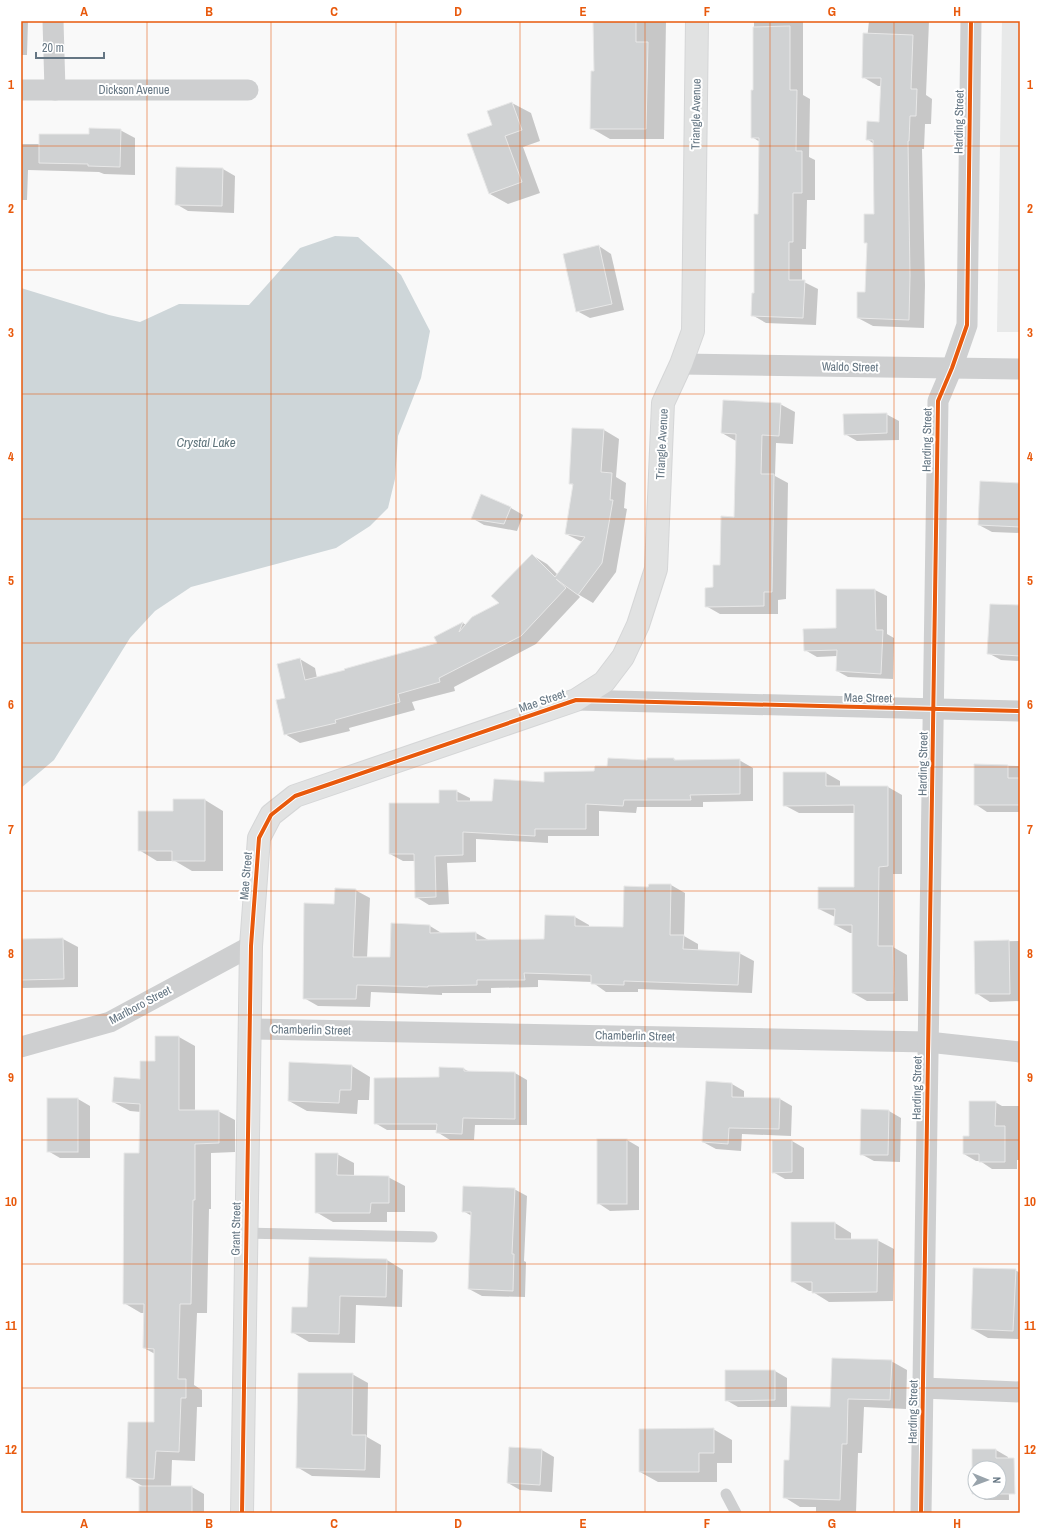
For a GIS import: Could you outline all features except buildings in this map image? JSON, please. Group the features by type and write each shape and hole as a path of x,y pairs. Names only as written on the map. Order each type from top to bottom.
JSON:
{"street":[{"path":"53,21 54,90"},
{"name":"Triangle Avenue","path":"576,700 604,682 623,657 638,624 656,569 663,403 681,364 693,331 697,21"},
{"name":"Harding Street","path":"921,1513 938,401 952,368 967,325 971,21"},
{"name":"Dickson Avenue","path":"21,90 248,90"},
{"name":"Waldo Street","path":"681,364 1020,369"},
{"name":"Mae Street","path":"251,946 260,838 271,815 296,796 576,700 1020,711"},
{"name":"Grant Street","path":"242,1513 251,946"},
{"name":"Marlboro Street","path":"21,1047 110,1022 251,946"},
{"name":"Chamberlin Street","path":"249,1029 928,1042 1020,1052"},
{"path":"923,1388 1020,1392"}],"lane":[{"path":"246,1233 432,1237"},
{"path":"726,1494 736,1513"}],"shaded area":[{"path":"1002,21 1020,21 1020,332 997,332"}],"water":[{"name":"Crystal Lake","path":"335,236 358,237 401,275 430,331 421,378 398,436 395,479 388,508 370,526 336,548 191,587 155,611 130,638 54,760 21,788 21,288 109,315 140,322 179,304 249,305 300,248"}],"cycle path":[{"path":"921,1513 938,401 952,368 967,325 971,21"},
{"path":"242,1513 251,946 259,838 271,815 295,796 576,700 1020,711"}]}
